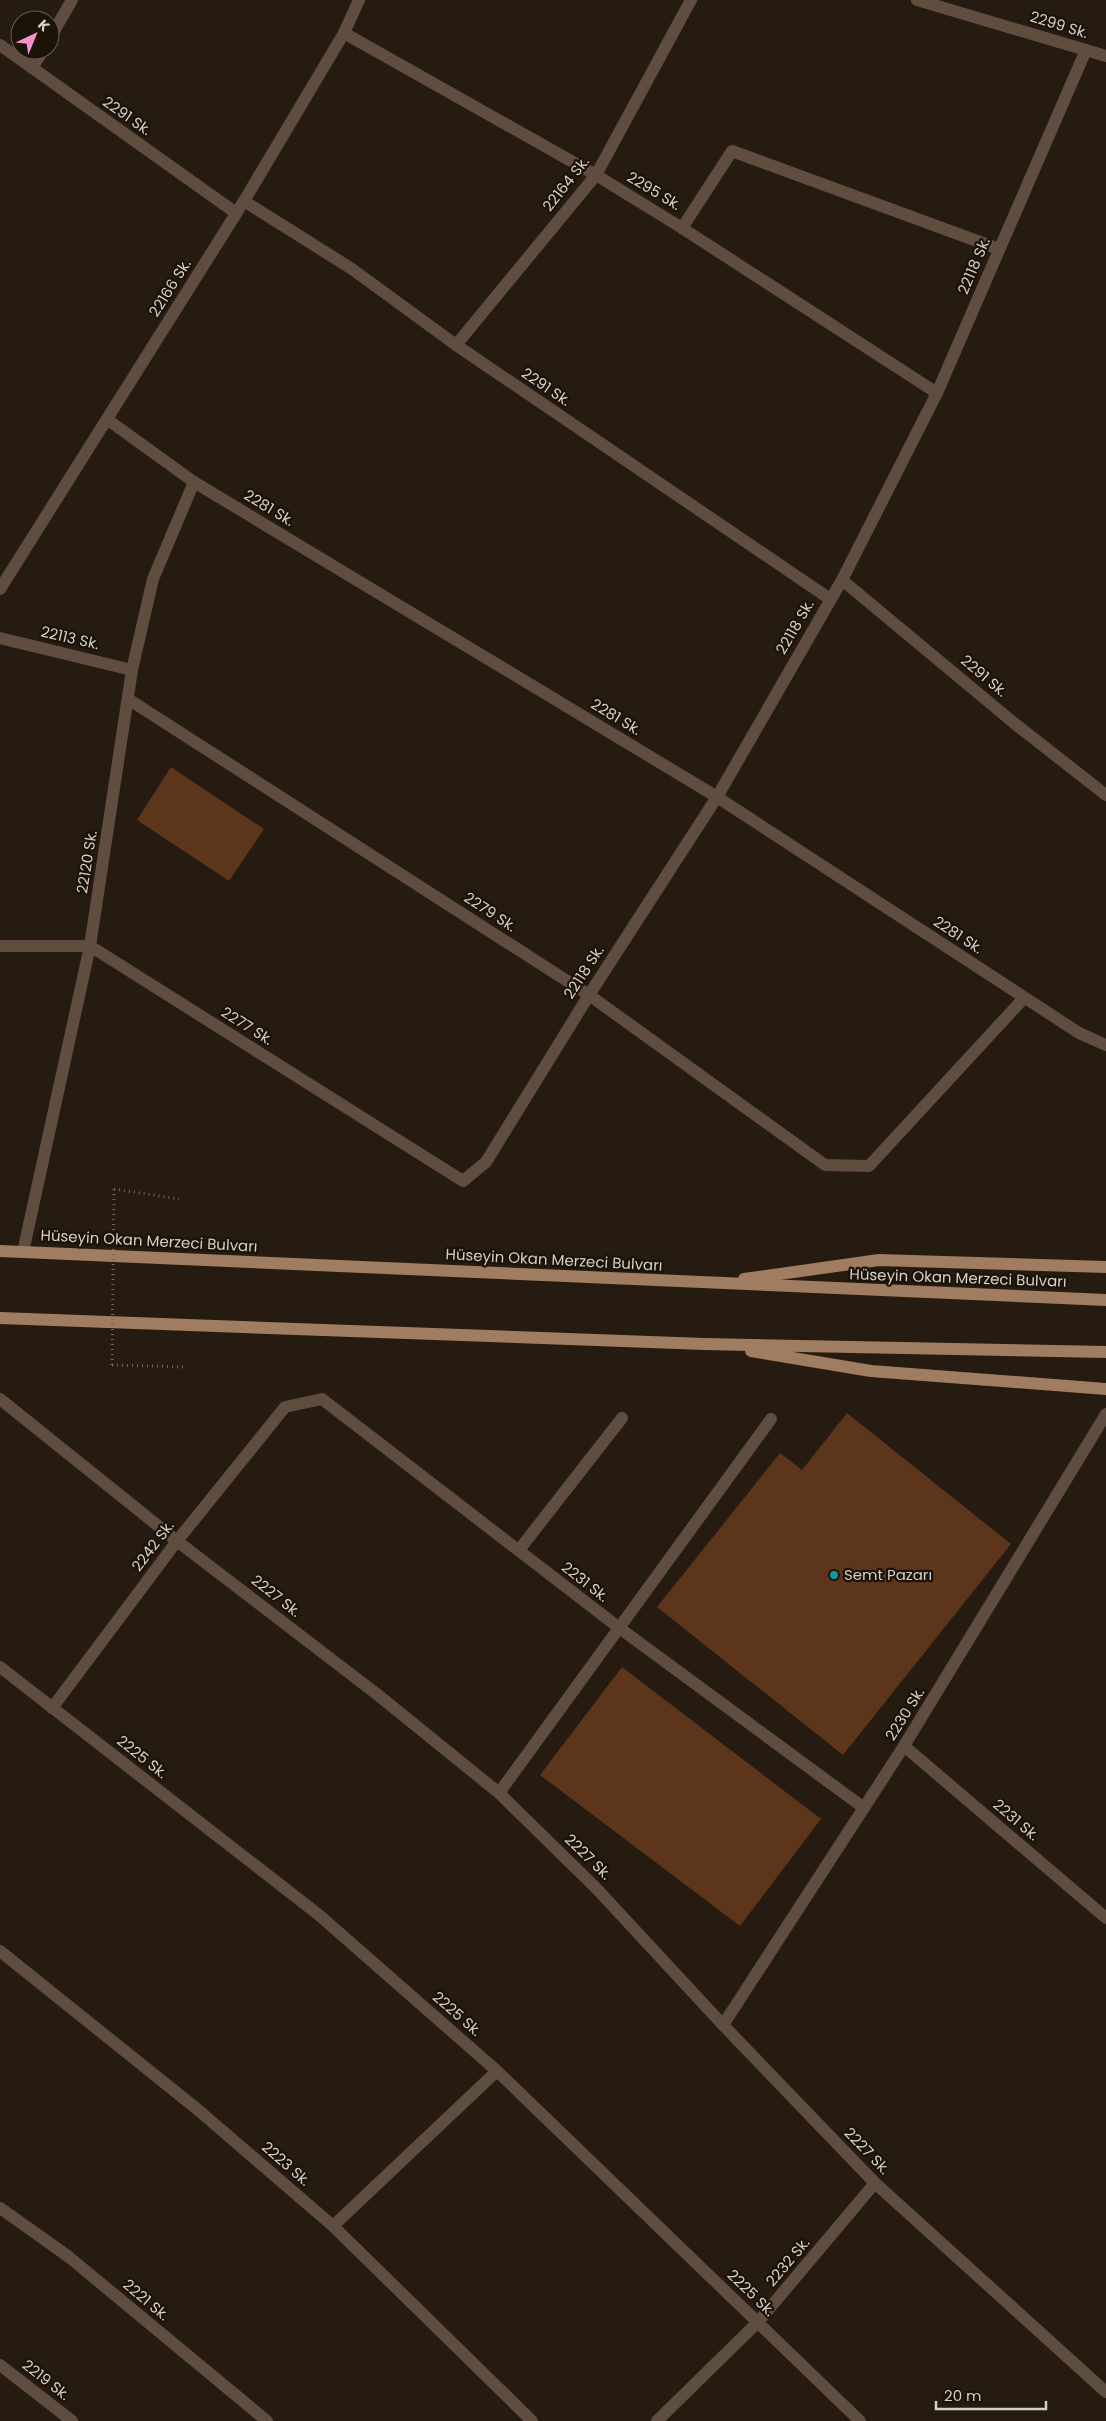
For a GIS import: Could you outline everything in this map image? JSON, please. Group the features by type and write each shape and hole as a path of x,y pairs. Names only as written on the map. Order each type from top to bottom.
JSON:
{"main road":[{"name":"Hüseyin Okan Merzeci Bulvarı","path":"0,1251 1106,1300"},
{"path":"712,1284 879,1260 1106,1267"},
{"path":"0,1318 704,1344 1106,1352"},
{"path":"704,1344 871,1371 1106,1389"}],"street":[{"path":"60,21 72,0"},
{"name":"22166 Sk.","path":"0,589 244,201 344,33 359,0"},
{"name":"22164 Sk.","path":"456,345 596,175 691,0"},
{"name":"2299 Sk.","path":"917,0 1106,56"},
{"name":"2295 Sk.","path":"344,33 596,175 682,228 937,393"},
{"name":"2291 Sk.","path":"0,45 236,213"},
{"name":"22118 Sk.","path":"463,1181 486,1162 589,995 717,797 842,580 937,393 1086,50"},
{"path":"32,68 37,60"},
{"path":"682,228 732,151 999,250"},
{"name":"2291 Sk.","path":"244,201 352,269 456,345 830,599"},
{"name":"2281 Sk.","path":"108,420 194,482 717,797 1024,998 1079,1033 1106,1045"},
{"name":"22120 Sk.","path":"23,1252 90,946 132,670 152,579 194,482"},
{"name":"2291 Sk.","path":"842,580 1014,723 1106,795"},
{"name":"22113 Sk.","path":"0,638 132,670"},
{"name":"2279 Sk.","path":"128,699 589,995 825,1165 869,1166 1024,998"},
{"path":"0,946 90,946"},
{"name":"2277 Sk.","path":"90,946 463,1181"},
{"name":"2227 Sk.","path":"0,1399 177,1540 378,1695 498,1794 596,1888 723,2025 875,2184 1106,2392"},
{"name":"2231 Sk.","path":"284,1407 322,1399 618,1627 864,1808"},
{"name":"2242 Sk.","path":"52,1708 177,1540 284,1407"},
{"name":"2230 Sk.","path":"723,2025 904,1746 1106,1414"},
{"path":"519,1550 622,1418"},
{"path":"498,1794 771,1419"},
{"name":"2225 Sk.","path":"0,1667 320,1915 497,2071 860,2421"},
{"name":"2231 Sk.","path":"904,1746 1106,1918"},
{"name":"2223 Sk.","path":"0,1951 197,2109 333,2226 532,2421"},
{"path":"333,2226 497,2071"},
{"name":"2232 Sk.","path":"656,2421 758,2322 875,2184"},
{"name":"2221 Sk.","path":"0,2208 69,2257 267,2421"},
{"name":"2219 Sk.","path":"0,2365 72,2421"}],"path":[{"path":"179,1199 114,1189 112,1365 185,1367"}],"building":[{"path":"171,767 264,829 229,881 137,820"},
{"name":"Semt Pazarı","path":"847,1413 1011,1544 843,1755 657,1607 780,1453 802,1470"},
{"path":"622,1667 821,1819 740,1926 540,1775"}],"place":[{"name":"Semt Pazarı","path":"834,1575"}]}
